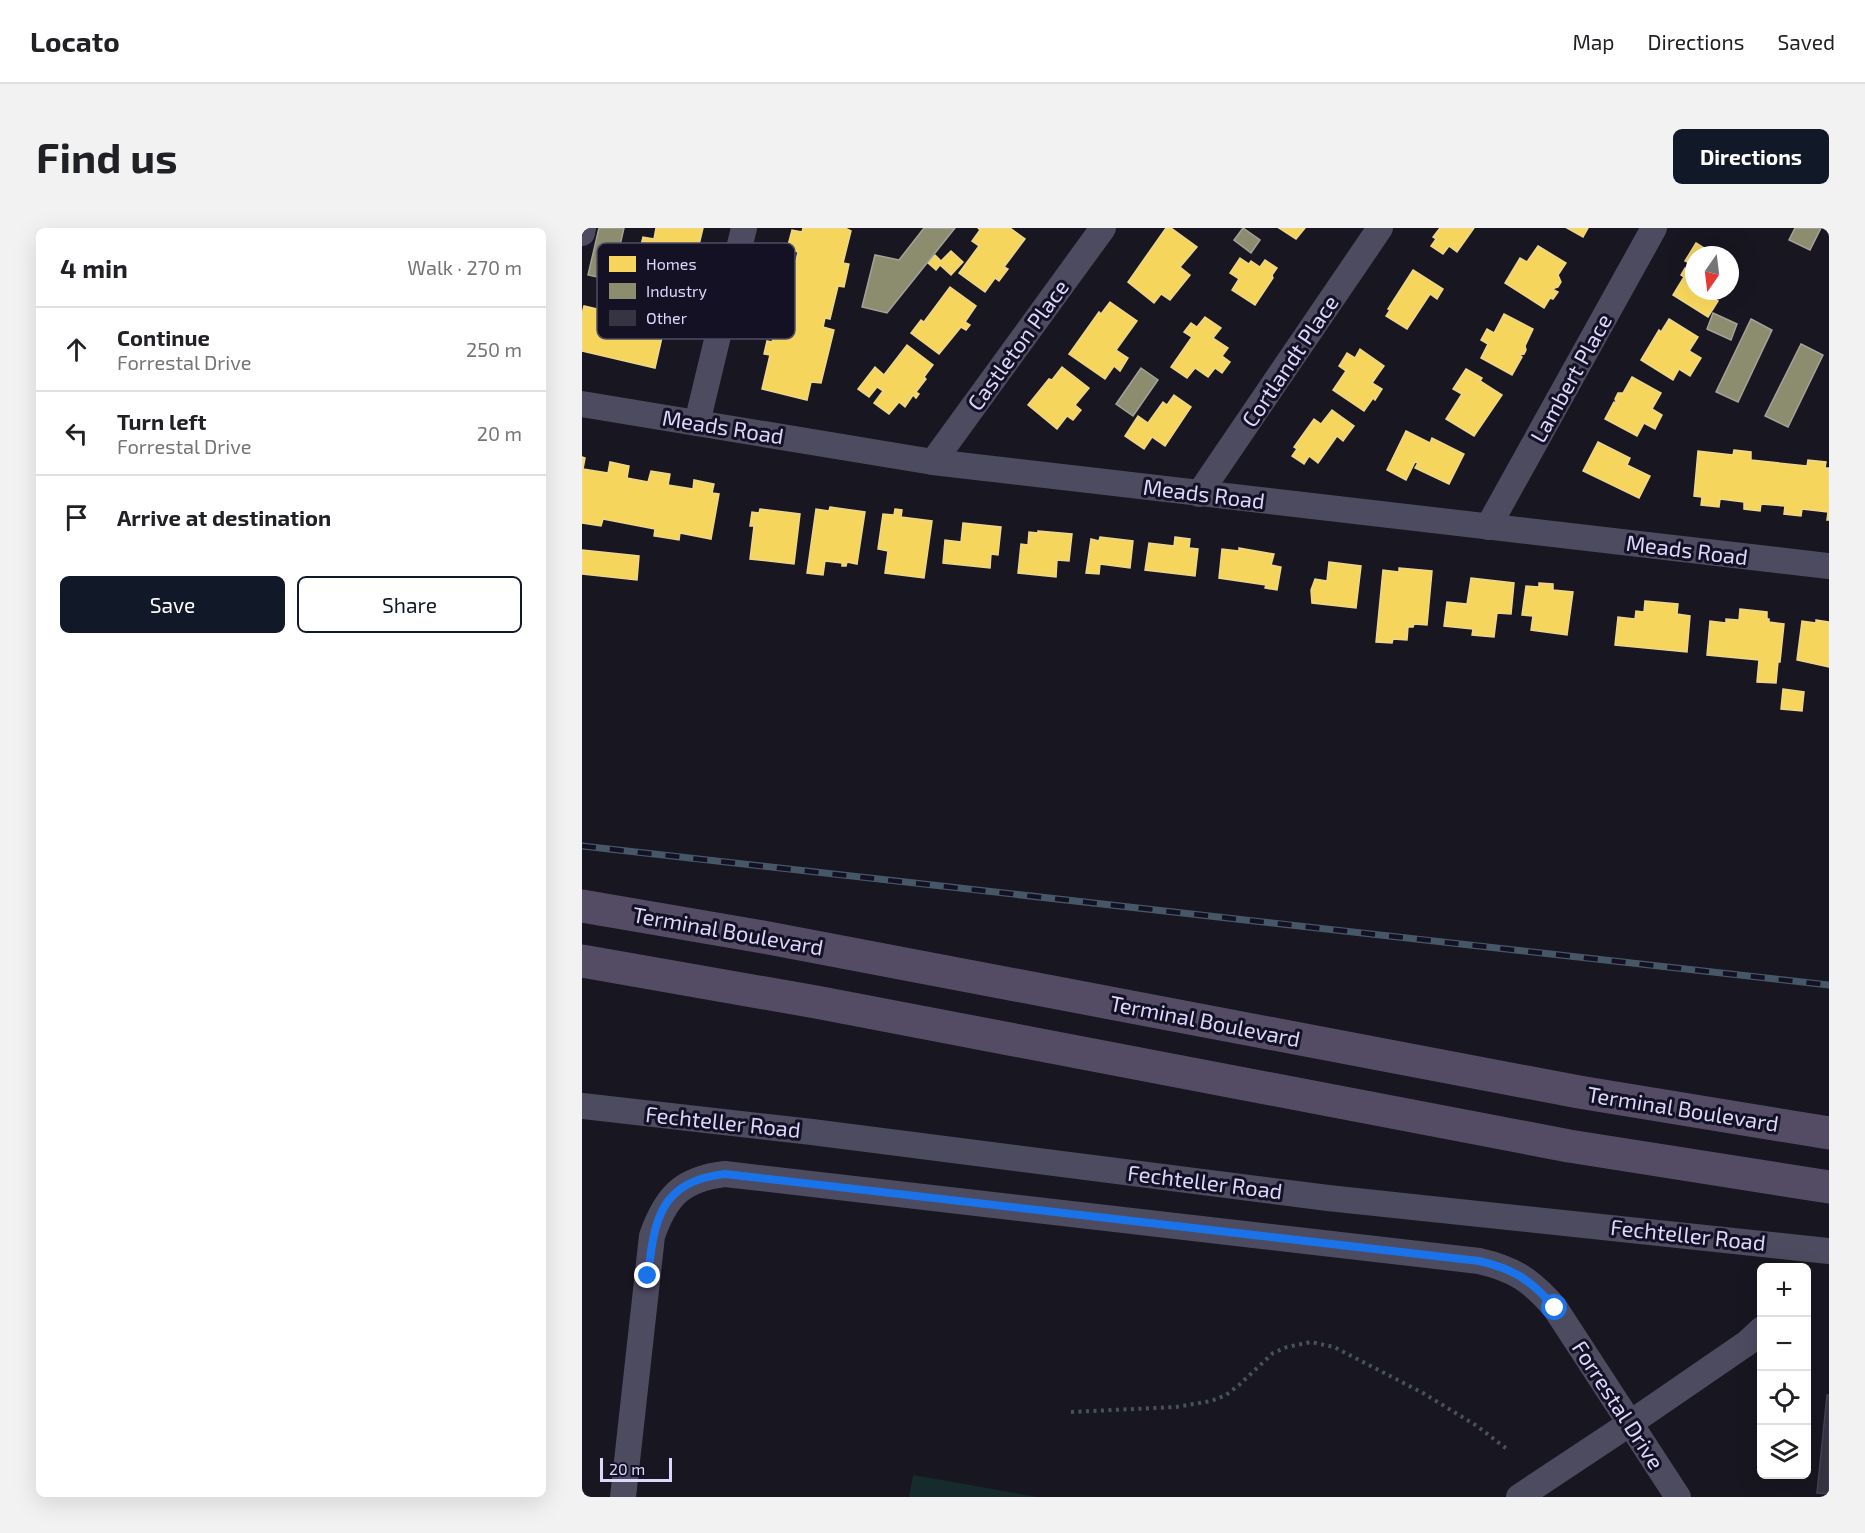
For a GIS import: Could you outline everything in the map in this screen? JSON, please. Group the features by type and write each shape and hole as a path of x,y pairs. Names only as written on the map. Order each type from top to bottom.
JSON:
{"main road":[{"name":"Terminal Boulevard","path":"582,906 798,943 1579,1092 1829,1132"},
{"path":"582,961 816,1002 1569,1146 1829,1187"}],"street":[{"path":"582,233 583,228"},
{"path":"740,243 744,228"},
{"name":"Castleton Place","path":"933,462 1103,228"},
{"name":"Cortlandt Place","path":"1199,494 1380,228"},
{"name":"Lambert Place","path":"1488,527 1654,228"},
{"path":"698,423 718,339"},
{"name":"Meads Road","path":"582,404 933,462 1829,567"},
{"name":"Fechteller Road","path":"582,1106 812,1132 1785,1257 1829,1251"},
{"name":"Forrestal Drive","path":"623,1497 652,1236 659,1216 679,1190 692,1181 725,1174 1467,1259 1502,1266 1523,1277 1555,1308 1678,1497"},
{"path":"1518,1497 1629,1424 1747,1343 1757,1333"}],"path":[{"path":"1071,1412 1176,1407 1211,1401 1226,1395 1239,1385 1273,1353 1287,1347 1311,1342 1334,1347 1423,1393 1478,1426 1507,1449"}],"green space":[{"path":"913,1475 1038,1497 909,1497"}],"building: Homes":[{"path":"656,228 703,228 699,243 642,243 643,237 654,239"},
{"path":"803,228 845,228 851,231 843,263 849,264 844,287 838,286 830,319 825,318 823,327 834,330 821,383 811,382 807,400 762,389 770,355 764,354 767,341 795,339 795,261 798,252 795,251 795,243 789,243 792,230 802,232"},
{"path":"978,228 1010,228 1025,239 1004,267 1008,269 999,281 995,278 985,292 959,273 979,246 972,241 980,230"},
{"path":"1166,228 1171,228 1197,247 1180,267 1190,275 1170,300 1161,294 1154,303 1128,282"},
{"path":"1279,228 1305,228 1296,239"},
{"path":"1440,228 1474,228 1457,252 1449,246 1443,254 1431,246 1436,239 1433,237"},
{"path":"1567,228 1588,228 1583,237"},
{"path":"1538,246 1566,263 1558,275 1561,282 1558,287 1552,289 1558,292 1553,299 1550,298 1544,308 1505,283 1520,258 1527,262"},
{"path":"951,251 963,262 951,275 940,265 936,270 928,263 935,255 941,261"},
{"path":"1240,258 1260,267 1265,260 1277,268 1255,305 1232,290 1239,279 1230,273"},
{"path":"1685,268 1685,300 1718,301 1708,317 1673,295 1684,277 1681,275"},
{"path":"1413,270 1443,289 1437,299 1430,294 1407,329 1386,316 1390,310 1388,309"},
{"path":"950,287 976,306 965,322 970,325 966,330 961,327 939,354 911,333 921,320 924,322"},
{"path":"1110,302 1137,321 1116,350 1128,358 1120,371 1114,366 1105,379 1069,354 1099,312 1101,314"},
{"path":"584,306 597,309 597,339 662,339 655,368 582,351"},
{"path":"1504,314 1533,329 1525,346 1526,350 1524,354 1519,355 1522,357 1512,375 1481,358 1488,344 1481,340 1487,329 1494,333"},
{"path":"1205,317 1221,328 1213,338 1228,348 1222,356 1230,362 1222,373 1215,368 1208,377 1195,368 1187,378 1171,367 1192,337 1184,332 1191,323 1197,327"},
{"path":"1669,319 1698,337 1689,351 1701,358 1690,376 1679,369 1673,380 1641,360 1659,330 1661,332"},
{"path":"907,345 933,365 916,392 919,394 916,398 913,395 905,407 899,402 889,414 874,403 883,391 877,387 869,397 858,389 875,367 884,375"},
{"path":"1360,349 1384,366 1372,383 1382,389 1364,411 1333,390 1346,371 1339,366 1347,353 1355,358"},
{"path":"1062,367 1089,388 1075,405 1081,410 1073,420 1067,416 1057,429 1028,405"},
{"path":"1466,369 1482,378 1480,381 1502,395 1474,436 1446,419 1462,394 1453,389"},
{"path":"1632,377 1661,393 1652,409 1662,415 1655,429 1644,423 1637,436 1605,419 1614,402 1617,404 1615,399 1618,393 1623,393"},
{"path":"1174,395 1191,407 1165,446 1152,437 1144,449 1125,436 1138,416 1148,423 1163,402 1167,405"},
{"path":"1332,410 1354,426 1343,441 1337,436 1318,463 1309,456 1304,464 1292,456 1297,449 1294,447 1314,419 1321,424"},
{"path":"1406,431 1430,443 1432,438 1464,454 1449,484 1415,468 1418,463 1415,462 1406,480 1387,470"},
{"path":"1598,442 1630,458 1627,465 1650,476 1639,498 1583,471"},
{"path":"1734,450 1751,452 1751,460 1807,466 1808,460 1826,462 1825,468 1829,468 1829,520 1827,520 1828,512 1802,509 1801,516 1784,514 1785,506 1761,504 1760,511 1744,509 1744,502 1720,499 1719,507 1701,505 1702,497 1694,496 1698,451 1733,455"},
{"path":"582,457 585,458 583,469 608,473 610,462 629,466 627,478 648,482 651,471 670,474 668,485 693,489 694,480 714,484 712,493 719,494 711,539 680,533 679,540 654,536 655,529 603,519 601,526 582,523"},
{"path":"830,507 865,512 857,564 847,562 846,566 842,566 842,563 825,561 823,575 807,573 816,509 829,511"},
{"path":"760,509 800,514 794,564 750,559 754,526 750,526 752,512 759,513"},
{"path":"895,509 902,510 901,517 932,521 924,578 885,573 888,551 878,549 883,514 894,515"},
{"path":"963,523 1001,527 998,555 991,554 990,568 943,563 945,540 961,542"},
{"path":"1038,531 1072,534 1069,561 1057,560 1056,577 1018,573 1021,544 1028,545 1029,532 1038,533"},
{"path":"1100,537 1133,541 1130,568 1100,564 1099,574 1086,573 1091,539 1099,541"},
{"path":"1175,537 1190,539 1189,548 1198,549 1195,576 1145,570 1149,543 1174,546"},
{"path":"1239,548 1274,554 1271,565 1281,567 1277,590 1265,588 1266,585 1219,578 1222,549 1239,551"},
{"path":"582,550 639,556 637,580 582,574"},
{"path":"1329,562 1361,566 1356,608 1312,603 1311,590 1315,579 1327,581"},
{"path":"1399,568 1432,571 1427,625 1414,624 1413,627 1408,627 1407,640 1393,639 1392,643 1376,642 1383,570 1399,572"},
{"path":"1471,578 1514,583 1511,614 1497,613 1494,637 1472,635 1473,629 1444,626 1447,602 1467,604"},
{"path":"1539,583 1553,584 1553,590 1573,592 1567,635 1531,630 1533,616 1522,615 1526,586 1539,587"},
{"path":"1645,601 1678,604 1677,614 1690,616 1687,652 1615,645 1618,617 1635,619 1636,611 1644,612"},
{"path":"1740,609 1767,612 1769,622 1784,624 1776,683 1757,682 1759,660 1707,655 1710,621 1726,623 1726,619 1739,620"},
{"path":"1816,620 1829,622 1829,667 1797,660 1802,621 1816,623"},
{"path":"1783,689 1804,692 1802,711 1781,709"}],"building: Industry":[{"path":"599,228 624,228 621,243 597,243 597,277 588,275"},
{"path":"924,228 955,228 887,313 862,307 875,255 899,260"},
{"path":"1243,228 1260,240 1251,253 1234,240"},
{"path":"1795,228 1821,228 1810,250 1789,240"},
{"path":"1713,313 1737,324 1731,340 1707,329"},
{"path":"1751,319 1772,330 1738,402 1716,392"},
{"path":"1801,344 1823,355 1788,427 1765,416"},
{"path":"1141,368 1158,380 1133,416 1116,404"}],"building: Other":[{"path":"1827,1395 1829,1395 1829,1494 1817,1493"}],"railway":[{"path":"582,846 1829,985"}],"route":[{"path":"648,1276 652,1236 659,1216 668,1202 692,1181 725,1174 1479,1261 1502,1266 1523,1277 1555,1308"}]}
